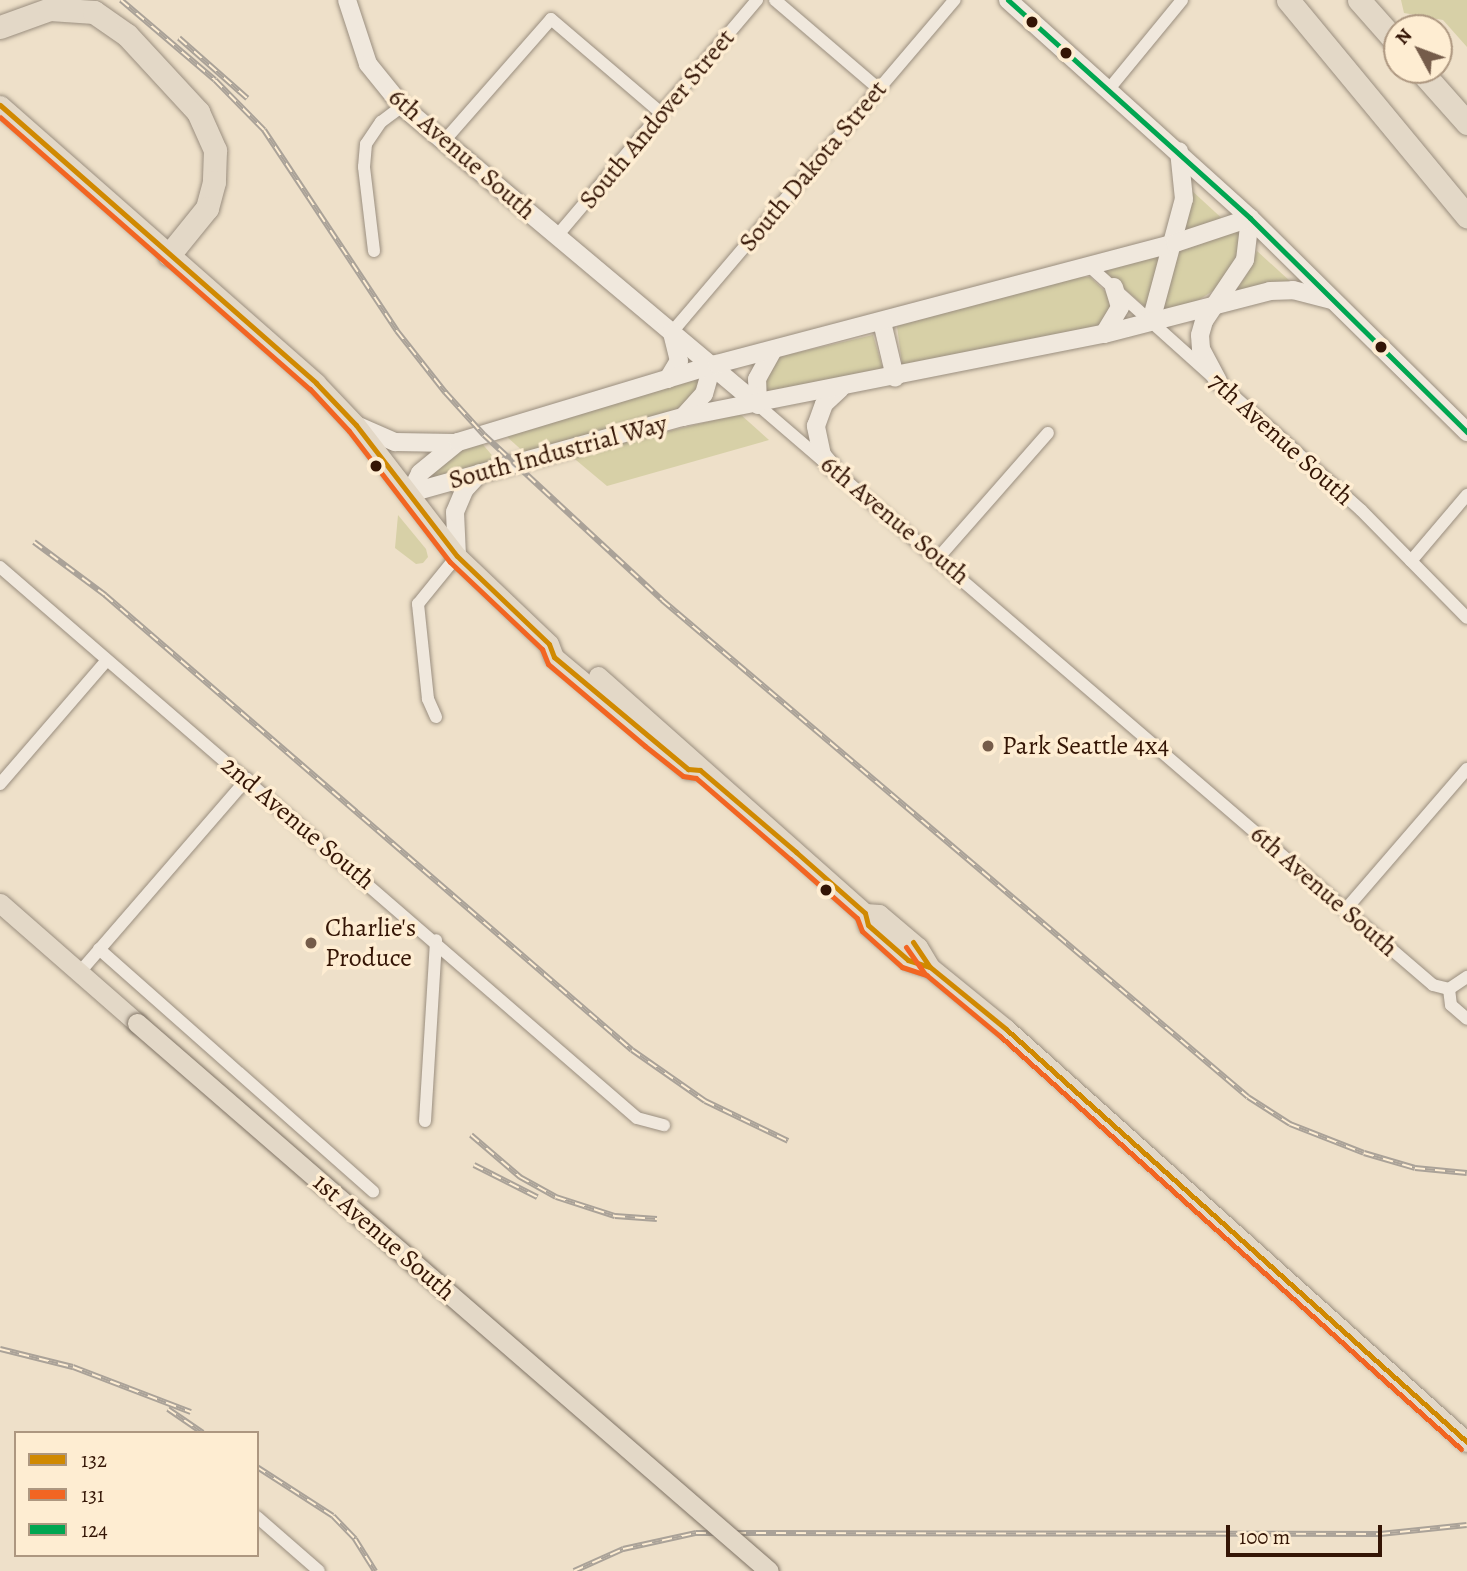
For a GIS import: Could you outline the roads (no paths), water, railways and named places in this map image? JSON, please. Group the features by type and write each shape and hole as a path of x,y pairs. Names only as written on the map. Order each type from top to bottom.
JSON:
{"highway":[{"path":"1288,0 1467,216"},
{"path":"1359,0 1383,27"},
{"path":"0,27 36,11 72,7 94,12 127,35 198,112 215,150 215,182 207,208 169,255"},
{"path":"1432,84 1467,123"}],"main road":[{"path":"0,105 316,383 356,425 457,556 549,643 554,657 688,769 700,770"},
{"path":"549,643 560,644 695,760 700,770 865,913 868,925 902,955 930,967 1006,1029 1467,1442"},
{"path":"579,676 586,676 624,706 633,706"},
{"name":"1st Avenue South","path":"0,903 769,1571"}],"street":[{"name":"6th Avenue South","path":"347,0 369,64 402,106 939,557 1433,985 1449,989"},
{"name":"South Andover Street","path":"556,237 757,0"},
{"path":"775,0 879,89"},
{"name":"South Dakota Street","path":"672,332 955,0"},
{"path":"1008,0 1179,151 1467,432"},
{"path":"1109,89 1182,0"},
{"path":"444,141 551,19 661,113"},
{"path":"374,251 366,144 381,122 402,106"},
{"path":"1151,321 1175,243 1184,199 1179,151"},
{"path":"1218,381 1201,349 1200,335 1215,305 1245,260 1250,218"},
{"name":"South Industrial Way","path":"410,493 420,473 458,442 712,366 1175,243 1250,218"},
{"name":"7th Avenue South","path":"1089,266 1218,381 1411,561 1467,618"},
{"path":"1104,334 1120,307 1114,287"},
{"name":"South Industrial Way","path":"410,493 683,418 1104,334 1215,305 1293,290 1332,300"},
{"path":"882,322 895,377"},
{"path":"668,379 679,361 672,332"},
{"path":"758,405 757,379 772,352"},
{"path":"683,418 704,394 712,366"},
{"path":"832,467 822,455 817,426 824,404 840,388"},
{"path":"356,425 395,442 458,442"},
{"path":"939,557 1048,433"},
{"path":"436,717 428,699 418,604 457,556 456,512 465,489 481,473"},
{"path":"1411,561 1467,495"},
{"name":"2nd Avenue South","path":"0,567 106,661 436,940 636,1118 664,1125"},
{"path":"0,785 106,661"},
{"path":"1346,909 1467,769"},
{"path":"79,973 247,779"},
{"path":"425,1121 436,940"},
{"name":"1st Avenue South","path":"99,950 373,1191"},
{"path":"1467,977 1449,989 1451,1005 1467,1019"},
{"path":"259,1519 319,1571"}],"railway":[{"path":"121,0 215,80 264,130 397,331 445,392 484,435 662,600 1248,1097 1290,1124 1364,1153 1415,1168 1467,1173"},
{"path":"179,38 247,98"},
{"path":"34,542 105,595 632,1050 705,1101 788,1141"},
{"path":"471,1135 520,1177 556,1197 615,1216 657,1219"},
{"path":"474,1165 537,1197"},
{"path":"0,1349 73,1367 191,1412"},
{"path":"168,1409 200,1431"},
{"path":"259,1468 333,1516 355,1539 375,1571"},
{"path":"574,1571 623,1549 696,1533 1380,1534 1467,1525"}],"place":[{"name":"Park Seattle 4x4","path":"988,746"},
{"name":"Charlie's Produce","path":"311,943"}]}
